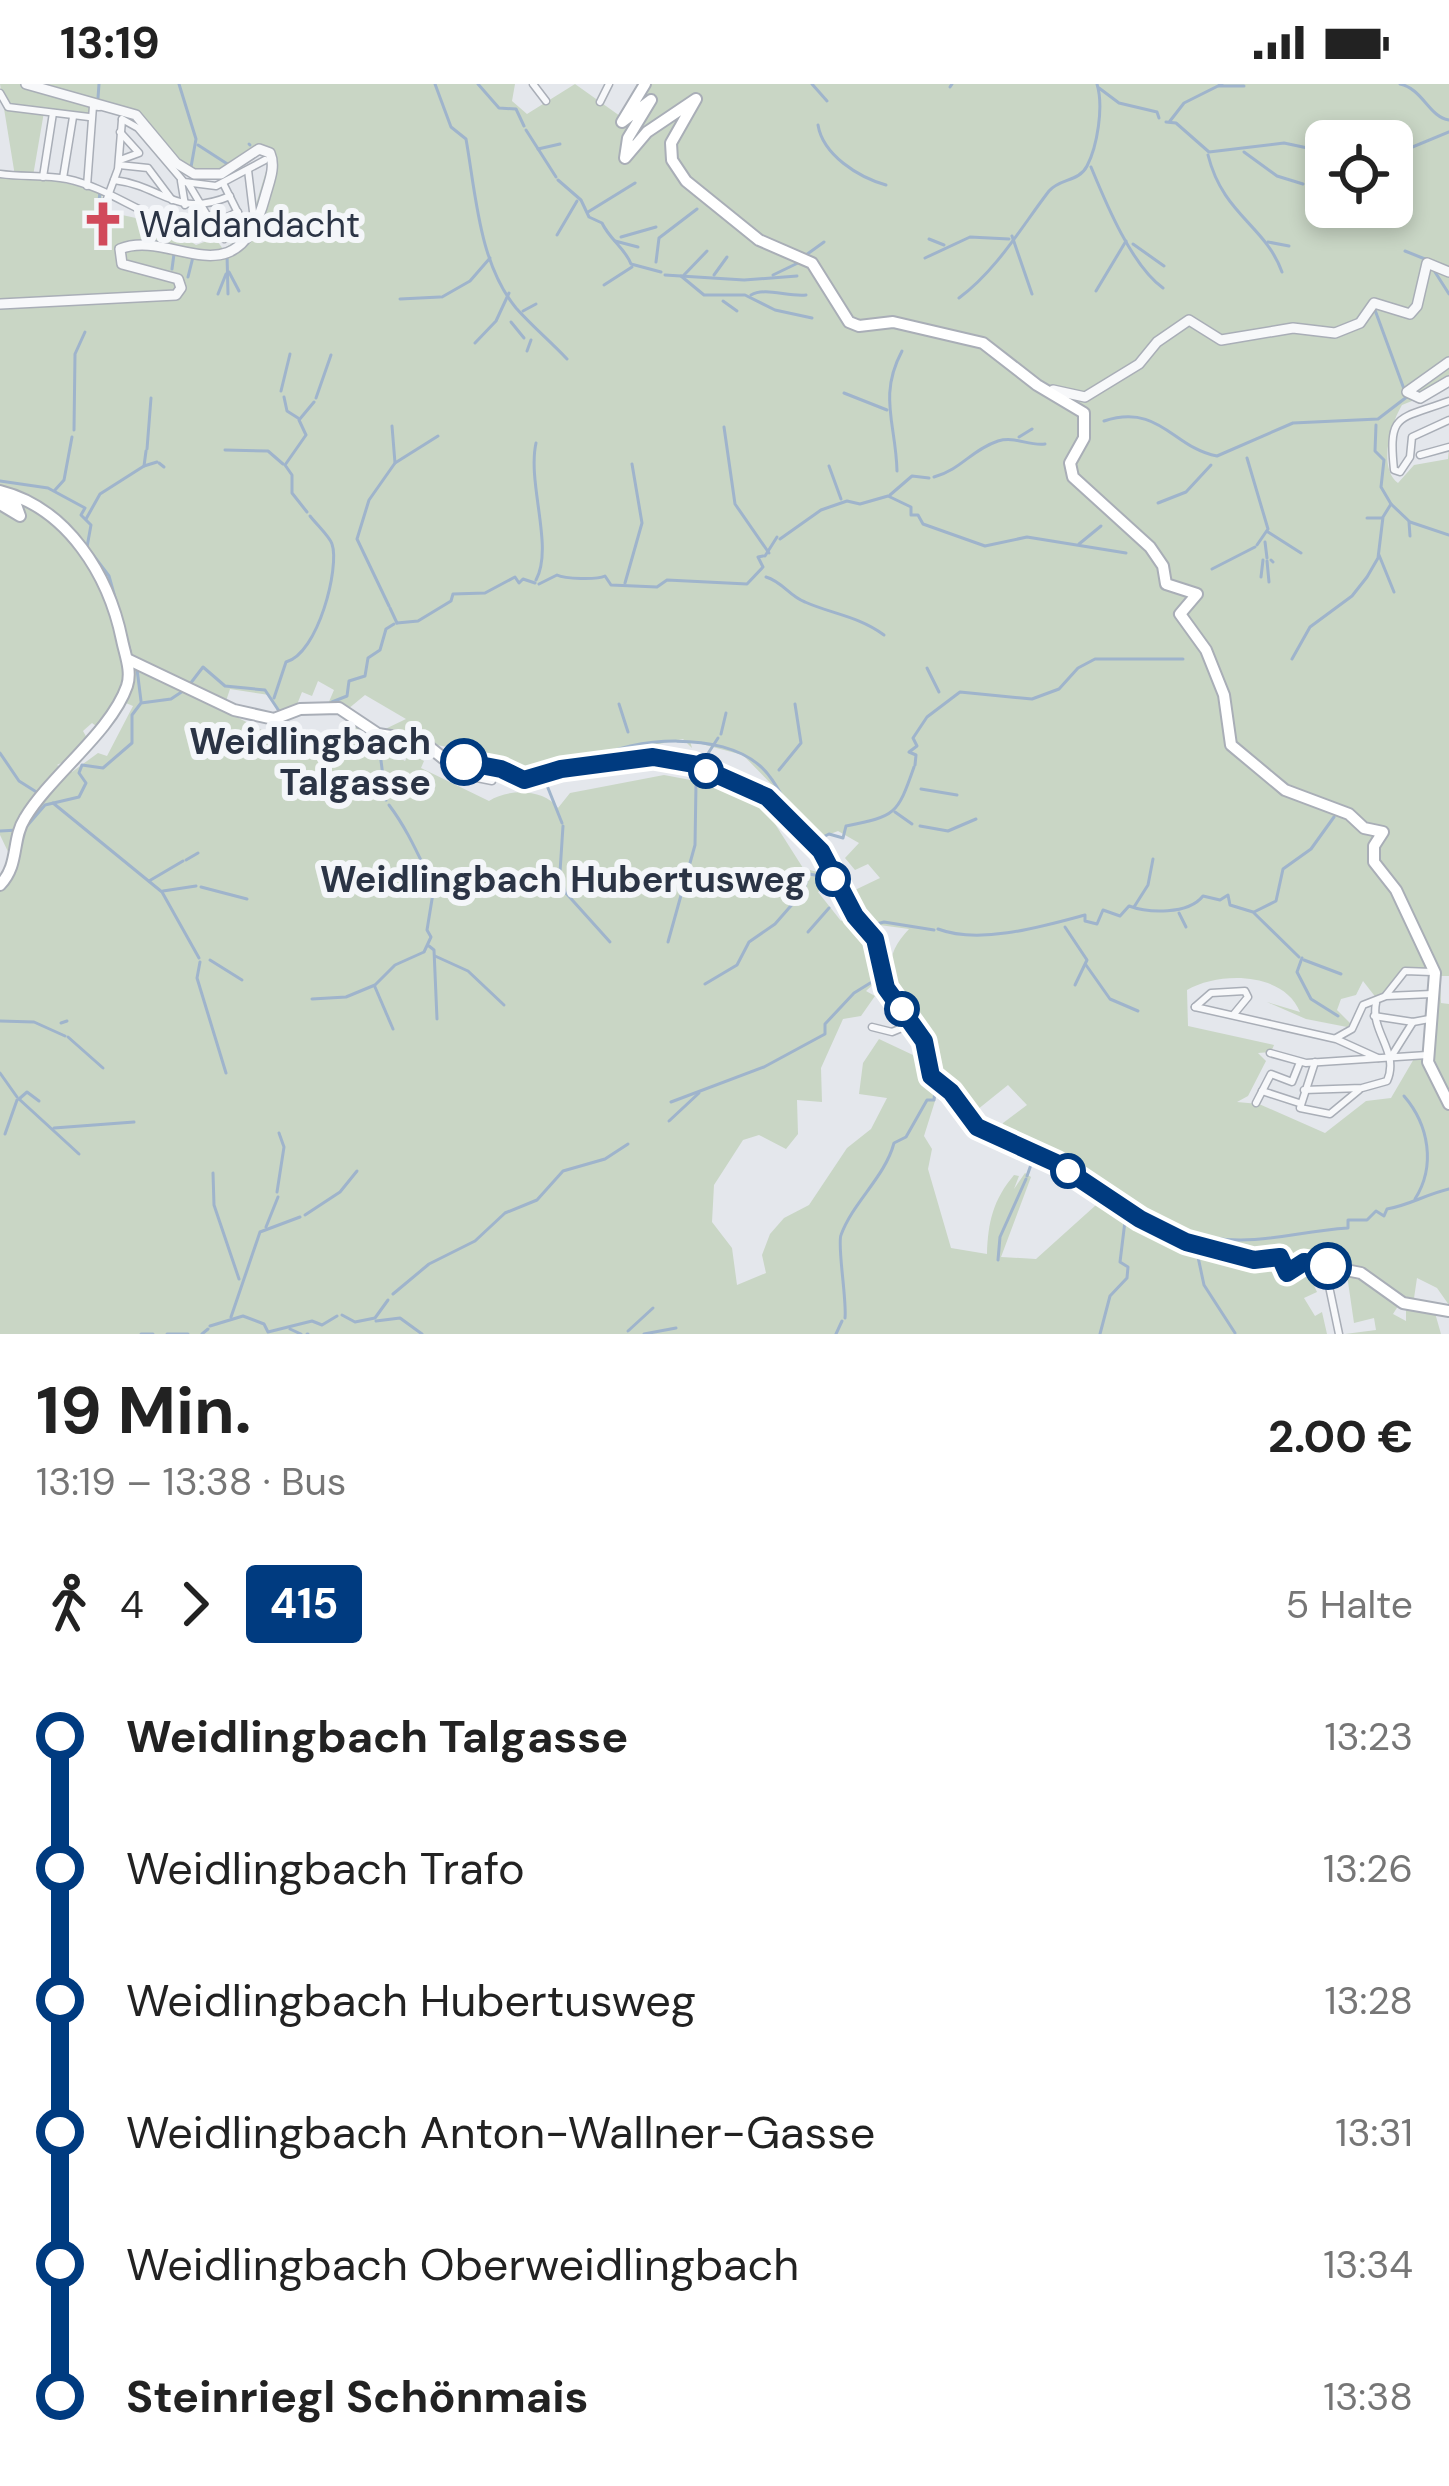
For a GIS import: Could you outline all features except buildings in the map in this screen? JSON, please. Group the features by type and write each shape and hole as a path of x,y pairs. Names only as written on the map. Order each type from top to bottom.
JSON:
{"main road":[{"path":"645,84 621,123 651,100 628,138 625,158 647,132 696,99 671,142 676,170 755,237 810,261 844,317 859,326 893,322 983,343 1037,386 1084,414 1083,440 1069,465 1078,487 1150,547 1163,566 1166,584 1198,594 1179,613 1205,649 1224,695 1231,746 1286,790 1351,815 1362,828 1383,832 1373,847 1375,863 1396,890 1435,973 1427,1059 1449,1104"},
{"path":"0,498 24,499 71,535 105,581 133,661 120,700 20,829 14,868 0,885"},
{"path":"133,661 230,709 282,718 300,709 336,707 378,734 422,741 443,758 504,770 520,780 637,758 694,764 763,795 817,845 855,916 873,934 888,993 924,1041 931,1076 951,1092 977,1127 1056,1163 1120,1205 1197,1246 1254,1260 1280,1257 1286,1273 1304,1262 1364,1274 1411,1306 1449,1311"}],"street":[{"path":"27,84 122,114 185,182 214,225"},
{"path":"533,84 546,101"},
{"path":"601,103 609,84"},
{"path":"0,93 8,107 89,117"},
{"path":"87,186 93,106 142,118 173,160 194,174 221,174 254,151 268,152 273,165 247,231"},
{"path":"43,177 53,113"},
{"path":"105,204 119,162 122,114"},
{"path":"63,178 74,115"},
{"path":"119,162 139,154 120,132"},
{"path":"185,182 223,183 265,160"},
{"path":"119,162 148,168 164,163"},
{"path":"148,168 173,203"},
{"path":"0,304 179,292 175,277 121,263 123,247 208,256 232,249 255,219 248,170"},
{"path":"0,174 63,178 109,194 160,221 214,225 238,212"},
{"path":"250,184 264,177"},
{"path":"114,180 137,183 185,205 205,207 230,196"},
{"path":"185,182 185,205"},
{"path":"223,183 247,231"},
{"path":"224,238 247,231"},
{"path":"1037,386 1084,397 1142,362 1155,344 1189,320 1210,337 1225,340 1292,328 1343,332 1363,320 1374,302 1410,314 1417,306 1427,263 1449,272"},
{"path":"1449,362 1410,386 1409,394 1420,398 1449,381"},
{"path":"1449,401 1402,418 1391,432 1394,470 1402,471 1410,456 1411,438 1449,420"},
{"path":"1420,455 1449,447"},
{"path":"472,764 472,777 492,781"},
{"path":"1336,1039 1352,1028 1359,1007 1386,996 1405,970 1435,973"},
{"path":"1233,1015 1248,997 1245,992 1211,993 1195,1007 1336,1039 1378,1058"},
{"path":"1386,996 1436,994"},
{"path":"1376,1003 1374,1016 1391,1058"},
{"path":"1374,1016 1413,1022 1432,1018"},
{"path":"1307,1087 1361,1088 1385,1083 1391,1058 1413,1022"},
{"path":"872,1027 896,1032 912,1023"},
{"path":"896,1032 897,1043"},
{"path":"1270,1053 1300,1062 1427,1059"},
{"path":"1256,1103 1271,1074 1292,1082 1300,1062"},
{"path":"1299,1103 1315,1062"},
{"path":"1262,1091 1322,1116 1361,1088"},
{"path":"1324,1265 1339,1334"}],"green space":[{"path":"0,84 515,84 512,101 527,114 575,84 620,116 637,84 1449,84 1449,386 1402,405 1387,457 1398,483 1414,465 1448,459 1449,449 1449,976 1440,976 1441,1003 1449,1004 1449,1305 1437,1288 1417,1278 1413,1305 1400,1303 1393,1314 1406,1321 1406,1309 1435,1313 1441,1334 1345,1334 1376,1330 1374,1318 1354,1323 1346,1268 1303,1262 1317,1292 1304,1298 1315,1316 1322,1312 1327,1334 0,1334 0,882 13,862 0,835 0,175 15,176","holes":["94,107 135,117 191,178 220,177 257,153 270,158 247,234 223,249 215,238 196,245 163,224 104,211 101,191 33,176 44,112 90,118","318,681 334,690 328,704 348,709 365,695 406,719 379,732 460,750 466,741 472,749 470,743 479,747 472,763 531,778 567,763 683,739 692,748 690,741 743,755 781,794 776,803 820,838 838,831 859,843 845,858 855,870 868,864 880,878 855,890 862,904 855,911 872,924 909,929 891,959 891,972 923,1041 929,1080 913,1055 879,1039 863,1063 859,1094 887,1098 871,1129 847,1148 809,1205 784,1218 770,1234 762,1255 766,1273 737,1285 732,1248 712,1222 714,1185 743,1140 759,1135 786,1149 798,1134 797,1100 822,1102 821,1068 843,1019 861,1016 875,996 866,991 882,976 872,937 863,943 851,931 852,914 841,921 818,892 832,881 828,875 803,868 770,816 761,791 702,770 696,781 664,775 570,793 558,808 526,792 489,801 421,768 424,761 409,753 405,761 389,752 382,736 353,723 341,733 340,747 317,748 316,736 303,738 281,724 279,739 223,710 230,689 269,695 280,716 296,707 302,692 312,696","121,701 133,706 107,756 98,753 72,772 57,765 75,756 88,740 83,731 92,723 99,728","1413,967 1433,972 1424,1055 1415,1057 1391,1098 1366,1101 1325,1133 1259,1104 1237,1102 1248,1096 1266,1061 1258,1053 1271,1052 1274,1045 1188,1026 1187,990 1216,980 1266,982 1292,999 1300,1012 1267,1002 1306,1019 1347,1027 1351,1024 1337,1010 1341,999 1356,995 1363,981 1377,999","941,1082 966,1105 963,1120 980,1138 986,1136 972,1114 1008,1085 1027,1105 1003,1123 1000,1137 1106,1196 1036,1259 1001,1257 1031,1177 1025,1173 1014,1189 1019,1176 1014,1175 993,1212 987,1254 951,1248 928,1169 932,1149 924,1136"]}],"waterway":[{"path":"98,98 99,84"},
{"path":"179,84 196,139 191,167"},
{"path":"435,84 451,127 466,139 481,228 494,270 516,308 567,359"},
{"path":"478,84 499,108 516,109 524,126"},
{"path":"812,84 827,101"},
{"path":"959,298 997,261 1049,191 1087,166 1098,126 1097,84"},
{"path":"1170,121 1184,103 1222,84"},
{"path":"1400,84 1449,120"},
{"path":"1219,86 1244,86"},
{"path":"1099,88 1119,103 1157,112 1159,118"},
{"path":"1166,122 1176,123 1209,152 1284,143 1305,147"},
{"path":"818,125 827,146 843,163 886,185"},
{"path":"526,130 556,177"},
{"path":"1413,147 1449,132"},
{"path":"538,149 560,144"},
{"path":"198,145 229,165"},
{"path":"1244,152 1277,176 1303,184"},
{"path":"1208,155 1224,192 1265,242 1282,272"},
{"path":"1091,167 1130,249 1163,288"},
{"path":"558,180 581,200 589,217 602,223 631,264 661,272"},
{"path":"588,212 635,183"},
{"path":"97,219 100,192"},
{"path":"557,235 577,201"},
{"path":"656,262 659,238 697,209"},
{"path":"621,237 656,227"},
{"path":"1012,236 1032,294"},
{"path":"925,258 970,237 1009,239"},
{"path":"929,239 944,245"},
{"path":"615,241 638,247"},
{"path":"1096,291 1126,241"},
{"path":"806,255 824,242"},
{"path":"1268,242 1289,246"},
{"path":"1133,244 1164,266"},
{"path":"684,275 707,251"},
{"path":"1405,251 1425,259"},
{"path":"172,269 174,254"},
{"path":"227,254 228,294"},
{"path":"188,277 193,257"},
{"path":"714,275 727,257"},
{"path":"442,297 470,281 490,258"},
{"path":"773,275 800,262"},
{"path":"604,285 632,267"},
{"path":"229,272 239,291"},
{"path":"1435,272 1449,294"},
{"path":"218,294 226,274"},
{"path":"665,275 744,280 797,276"},
{"path":"681,276 704,295 745,295 775,310 812,318"},
{"path":"475,343 496,321 509,293"},
{"path":"751,295 806,295"},
{"path":"400,299 440,297"},
{"path":"723,301 737,311"},
{"path":"523,311 536,304"},
{"path":"1375,310 1404,389"},
{"path":"511,322 524,338"},
{"path":"74,430 75,354 85,332"},
{"path":"527,351 531,340"},
{"path":"897,471 890,396 902,351"},
{"path":"281,391 290,354"},
{"path":"316,398 331,355"},
{"path":"844,393 887,410"},
{"path":"1104,421 1123,417 1153,422 1217,456 1293,423 1378,419 1408,396"},
{"path":"284,397 287,411 298,418"},
{"path":"147,449 151,398"},
{"path":"307,512 292,493 292,475 285,465 306,435 299,420 314,402"},
{"path":"1292,659 1310,627 1352,596 1378,558 1383,517 1391,504 1381,487 1384,460 1375,451 1376,425"},
{"path":"389,606 357,539 369,500 395,463 392,426"},
{"path":"724,427 735,504 769,553"},
{"path":"1019,437 1032,429"},
{"path":"395,463 438,436"},
{"path":"55,490 64,480 72,437"},
{"path":"934,477 998,441 1045,444"},
{"path":"536,443 542,533 536,580"},
{"path":"225,450 268,451 283,464"},
{"path":"86,519 100,494 144,466 146,451"},
{"path":"1247,458 1268,529 1257,545"},
{"path":"144,466 157,462"},
{"path":"159,463 164,467"},
{"path":"625,583 642,523 632,464"},
{"path":"1158,503 1186,492 1211,465"},
{"path":"829,466 841,499"},
{"path":"890,495 912,476 929,478"},
{"path":"0,481 48,488 85,508 81,515 91,525 87,547 109,576 130,651"},
{"path":"780,539 821,510 888,496 911,507 911,515 918,515 923,524 985,546 1027,537 1126,553"},
{"path":"1391,504 1410,522 1449,535"},
{"path":"274,698 286,662 297,656 317,627 333,571 332,544 310,516"},
{"path":"1367,518 1382,518"},
{"path":"1409,522 1410,536"},
{"path":"1079,544 1101,526"},
{"path":"1268,532 1301,553"},
{"path":"765,556 777,537"},
{"path":"1265,542 1267,558"},
{"path":"1212,569 1255,547"},
{"path":"1379,555 1394,592"},
{"path":"539,584 557,575 605,576 611,585 657,587 667,580 747,584 763,567 758,557 763,556"},
{"path":"1261,577 1263,560"},
{"path":"1267,561 1269,582"},
{"path":"397,623 418,621 451,601 453,594 485,593 515,577 519,583 523,579 535,583"},
{"path":"766,577 799,599 884,635"},
{"path":"390,608 397,623"},
{"path":"332,702 347,696 349,681 365,676 368,658 380,650 386,629 394,624"},
{"path":"915,765 916,755 909,752 917,746 913,738 927,717 960,692 1032,699 1059,689 1078,668 1095,659 1183,659"},
{"path":"190,684 203,667 225,686 265,690 279,711"},
{"path":"927,668 939,692"},
{"path":"137,669 141,701"},
{"path":"26,827 45,805 79,797 86,783 79,773 82,765 103,768 132,743 132,715 141,703 171,699 183,691"},
{"path":"619,704 628,732"},
{"path":"779,770 801,743 795,704"},
{"path":"721,734 726,713"},
{"path":"282,720 298,735 337,733 356,721"},
{"path":"378,737 386,800"},
{"path":"707,755 718,738"},
{"path":"592,760 653,742 723,747 765,770 797,819"},
{"path":"0,753 19,781 38,793"},
{"path":"819,839 829,834 843,838 846,826 892,811 914,767"},
{"path":"697,782 701,774"},
{"path":"544,778 562,823"},
{"path":"668,942 695,845 696,784"},
{"path":"921,789 957,795"},
{"path":"53,803 162,892 199,958"},
{"path":"312,999 346,997 375,985 395,965 424,952 431,937 427,930 434,887 389,805"},
{"path":"895,812 912,824"},
{"path":"1254,912 1276,901 1283,869 1311,849 1334,817"},
{"path":"920,826 948,831 976,819"},
{"path":"563,826 560,872 565,892 610,942"},
{"path":"804,826 822,844"},
{"path":"0,831 18,830"},
{"path":"186,860 198,853"},
{"path":"1134,907 1148,885 1153,859"},
{"path":"149,881 183,861"},
{"path":"705,984 737,965 749,942 775,924 803,892 809,874 827,877"},
{"path":"163,891 196,886"},
{"path":"201,887 247,899"},
{"path":"938,929 992,935 1085,915 1085,921 1097,924 1103,910 1120,916 1129,906 1168,911 1188,907 1203,896 1220,900 1228,895 1230,905 1253,912 1299,957"},
{"path":"851,897 858,900 856,912"},
{"path":"808,932 829,908"},
{"path":"1179,913 1186,927"},
{"path":"873,925 884,922 934,930"},
{"path":"1065,927 1087,960 1075,985"},
{"path":"429,946 434,950 437,1019"},
{"path":"435,956 468,971 504,1005"},
{"path":"1302,958 1297,972 1311,999 1338,1016"},
{"path":"210,960 242,980"},
{"path":"1304,960 1341,974"},
{"path":"200,962 197,978 226,1073"},
{"path":"1086,965 1110,999 1138,1011"},
{"path":"886,972 906,1009"},
{"path":"671,1102 764,1067 825,1034 825,1024 854,993 880,977"},
{"path":"375,987 393,1029"},
{"path":"0,1021 34,1022 65,1036"},
{"path":"61,1023 67,1021"},
{"path":"68,1037 103,1068"},
{"path":"929,1039 936,1073 960,1097 969,1097 969,1107"},
{"path":"0,1073 17,1097"},
{"path":"845,1318 841,1235 894,1143 906,1137 927,1100 934,1100 935,1089"},
{"path":"19,1099 27,1092 39,1101"},
{"path":"669,1121 699,1093"},
{"path":"1404,1096 1427,1146 1426,1173 1415,1199"},
{"path":"19,1099 79,1154"},
{"path":"5,1134 17,1100"},
{"path":"54,1128 134,1122"},
{"path":"988,1125 1001,1135"},
{"path":"277,1192 284,1147 279,1133"},
{"path":"393,1294 429,1264 475,1241 505,1213 537,1200 563,1171 605,1159 628,1144"},
{"path":"1027,1176 1033,1159"},
{"path":"1073,1169 1099,1184"},
{"path":"305,1215 340,1192 357,1171"},
{"path":"213,1173 214,1205 239,1279"},
{"path":"998,1260 1000,1237 1026,1179"},
{"path":"1170,1228 1243,1240 1348,1228 1348,1220 1367,1220 1376,1211 1384,1216 1387,1209 1449,1189"},
{"path":"266,1227 278,1197"},
{"path":"1100,1334 1110,1296 1127,1278 1128,1267 1120,1262 1126,1213"},
{"path":"231,1317 260,1232 300,1217"},
{"path":"1198,1257 1204,1285 1235,1333"},
{"path":"342,1315 355,1322 375,1318 388,1300"},
{"path":"628,1331 653,1308"},
{"path":"210,1326 243,1316 264,1324 268,1332 312,1321 322,1325 337,1316"},
{"path":"376,1321 400,1318 422,1334"},
{"path":"836,1334 842,1321"},
{"path":"644,1334 676,1328"},
{"path":"202,1334 208,1329"},
{"path":"290,1329 301,1334"},
{"path":"141,1334 153,1334"},
{"path":"167,1334 188,1334"}],"bus line":[{"name":"415","path":"464,762 501,769 524,780 561,769 660,758 693,764 766,796 821,851 855,916 875,939 886,988 924,1041 931,1076 951,1092 977,1127 1056,1163 1140,1219 1186,1242 1254,1260 1280,1257 1287,1273 1304,1262 1328,1266"}],"place":[{"name":"Waldandacht","path":"103,224"},
{"name":"Weidlingbach Talgasse","path":"464,762"},
{"name":"Weidlingbach Hubertusweg","path":"833,879"}]}
